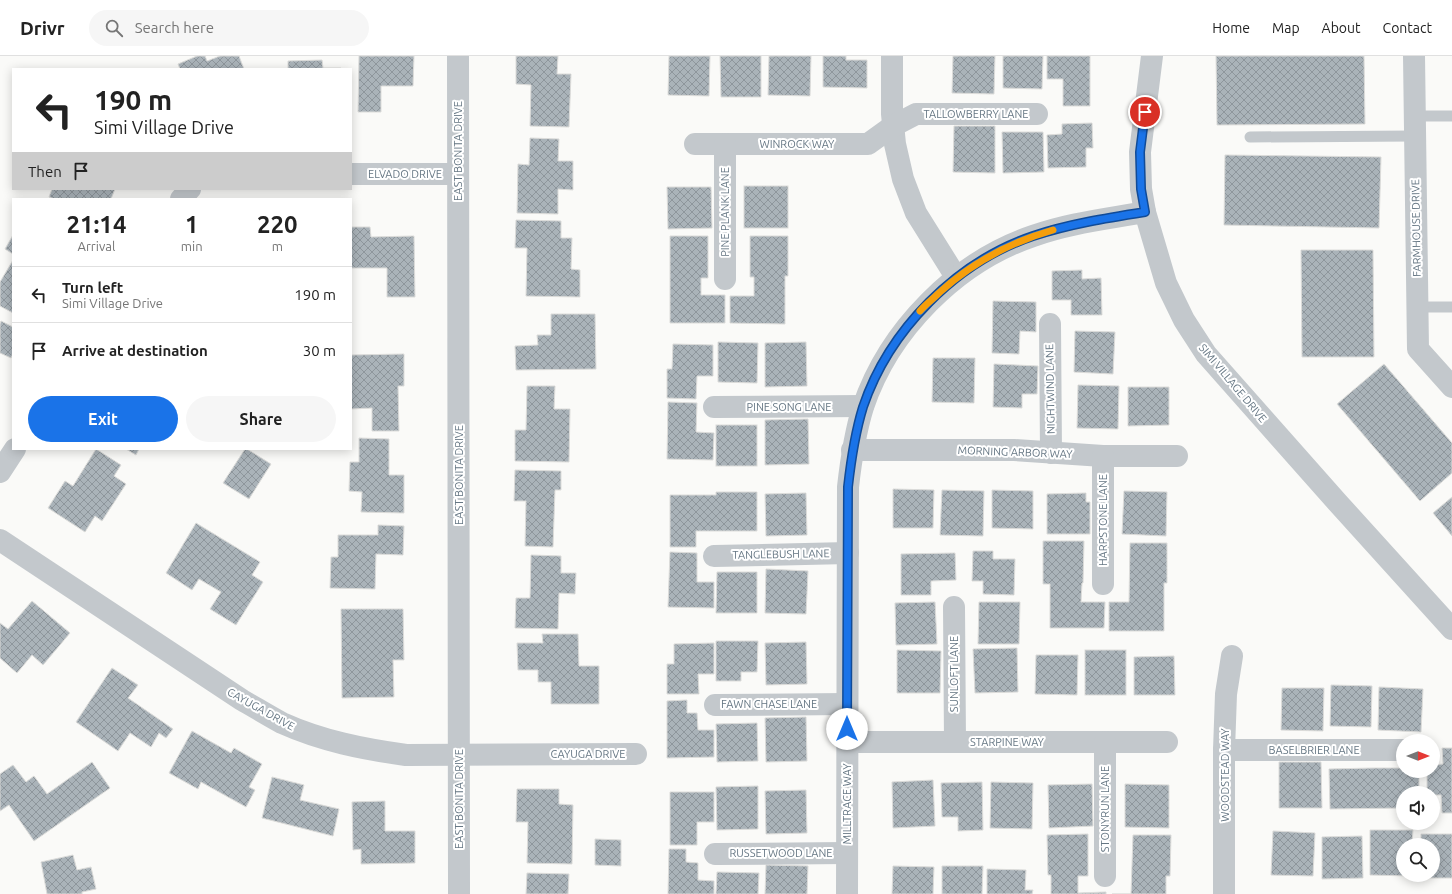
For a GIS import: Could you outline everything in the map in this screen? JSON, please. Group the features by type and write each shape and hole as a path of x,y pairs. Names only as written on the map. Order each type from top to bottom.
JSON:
{"street":[{"name":"EAST BONITA DRIVE","path":"458,56 459,894"},
{"path":"892,56 893,126 895,144 904,179 916,213 956,277"},
{"name":"SIMI VILLAGE DRIVE","path":"1152,56 1140,152 1141,189 1145,212 1166,284 1184,320 1206,354 1452,629"},
{"name":"FARMHOUSE DRIVE","path":"1414,56 1418,349 1452,388"},
{"name":"TALLOWBERRY LANE","path":"893,126 916,114 1037,114"},
{"name":"WINROCK WAY","path":"695,144 868,144 893,126"},
{"name":"PINE PLANK LANE","path":"725,144 725,279"},
{"name":"ELVADO DRIVE","path":"352,174 458,174"},
{"path":"182,198 189,190"},
{"name":"MILLTRACE WAY","path":"847,894 848,487 852,450 863,406 879,371 899,338 923,307 956,277 996,252 1032,236 1069,225 1145,212"},
{"name":"NIGHTWIND LANE","path":"1050,324 1051,453"},
{"name":"PINE SONG LANE","path":"714,407 863,406"},
{"path":"0,472 14,450"},
{"name":"MORNING ARBOR WAY","path":"852,450 1014,450 1103,456 1177,456"},
{"name":"HARPSTONE LANE","path":"1103,456 1103,584"},
{"name":"CAYUGA DRIVE","path":"0,540 242,700 282,723 328,740 369,750 406,755 636,754"},
{"name":"TANGLEBUSH LANE","path":"714,556 848,553"},
{"name":"SUNLOFT LANE","path":"954,607 955,742"},
{"name":"WOODSTEAD WAY","path":"1224,894 1224,750 1226,694 1232,656"},
{"name":"FAWN CHASE LANE","path":"715,705 847,704"},
{"name":"STARPINE WAY","path":"847,742 1167,742"},
{"name":"STONYRUN LANE","path":"1105,742 1105,876"},
{"name":"BASELBRIER LANE","path":"1224,750 1396,750"},
{"name":"RUSSETWOOD LANE","path":"715,854 847,853"}],"lane":[{"path":"1250,137 1415,126 1452,116"},
{"path":"1418,307 1452,307"}],"building":[{"path":"197,56 205,56 207,61 220,56 239,56 244,68 180,68 178,64"},
{"path":"359,56 414,56 413,86 381,86 381,112 358,112"},
{"path":"516,56 558,56 557,74 571,74 569,127 530,126 531,85 516,84"},
{"path":"669,56 710,56 709,96 668,95"},
{"path":"720,56 761,56 761,97 721,97"},
{"path":"769,56 811,56 810,96 768,95"},
{"path":"823,56 846,56 846,60 867,60 867,88 823,87"},
{"path":"953,56 995,56 994,94 952,93"},
{"path":"1003,56 1043,56 1042,89 1003,88"},
{"path":"1047,56 1090,56 1090,106 1063,106 1063,79 1047,79"},
{"path":"1216,56 1364,56 1365,124 1217,125"},
{"path":"322,60 323,68 288,68 288,61"},
{"path":"1092,123 1093,148 1086,148 1086,167 1048,168 1047,135 1062,134 1062,124"},
{"path":"954,126 995,126 995,173 953,172"},
{"path":"1002,132 1043,132 1044,172 1003,173"},
{"path":"530,138 559,139 558,161 573,161 573,190 558,189 558,214 517,213 518,164 529,165"},
{"path":"1225,155 1381,157 1379,228 1224,225"},
{"path":"744,186 788,186 788,228 744,228"},
{"path":"667,187 711,187 712,228 668,229"},
{"path":"52,190 115,190 111,198 49,197"},
{"path":"516,220 561,221 561,238 572,238 571,269 580,270 580,297 526,296 527,248 515,248"},
{"path":"352,227 370,227 371,237 414,236 415,297 387,297 387,268 352,268"},
{"path":"670,236 708,236 708,278 701,278 701,295 725,295 725,323 670,323"},
{"path":"750,236 788,236 788,276 785,276 785,324 730,323 730,296 754,296 754,277 750,277"},
{"path":"12,237 12,253 5,249"},
{"path":"1301,250 1373,250 1374,357 1302,357"},
{"path":"12,262 12,312 0,306 0,282"},
{"path":"1082,270 1082,279 1101,278 1102,315 1071,315 1071,300 1052,300 1052,271"},
{"path":"993,301 1036,302 1036,332 1020,331 1019,354 992,353"},
{"path":"551,314 595,314 596,369 516,370 515,346 538,345 537,335 551,335"},
{"path":"1,321 12,326 11,358 0,353"},
{"path":"1075,331 1115,332 1113,374 1074,372"},
{"path":"718,342 758,343 757,383 718,382"},
{"path":"806,342 807,386 765,387 765,343"},
{"path":"673,344 713,345 713,376 697,376 696,399 667,398 667,369 672,369"},
{"path":"404,354 404,386 398,386 399,431 372,431 372,408 352,409 352,355"},
{"path":"933,358 975,358 974,403 932,402"},
{"path":"994,364 1038,366 1037,394 1022,394 1022,408 993,407"},
{"path":"1384,364 1452,443 1452,473 1420,501 1337,404"},
{"path":"1078,385 1119,386 1118,429 1077,428"},
{"path":"527,386 555,386 554,409 570,409 569,462 515,461 515,430 526,430"},
{"path":"1128,387 1169,387 1169,425 1128,426"},
{"path":"668,402 697,403 696,432 714,433 713,460 667,459"},
{"path":"808,419 809,464 765,465 765,420"},
{"path":"716,425 757,425 757,466 716,466"},
{"path":"359,438 389,439 389,475 404,475 404,513 361,512 362,492 349,491 350,462 359,462"},
{"path":"95,450 121,465 114,476 126,484 102,521 95,516 85,532 48,508 65,481 73,486"},
{"path":"128,450 138,450 136,455"},
{"path":"244,450 249,450 271,464 249,499 223,483"},
{"path":"515,470 561,471 561,490 555,490 553,547 525,546 526,501 514,501"},
{"path":"893,489 934,490 933,528 893,528"},
{"path":"942,490 984,491 983,536 940,535"},
{"path":"992,490 1033,491 1033,529 992,528"},
{"path":"1124,491 1167,492 1166,536 1122,534"},
{"path":"716,492 757,492 757,531 696,531 696,547 670,547 670,495 716,495"},
{"path":"806,493 807,535 766,536 765,494"},
{"path":"1086,493 1086,502 1090,502 1090,534 1047,534 1047,494"},
{"path":"1452,497 1452,536 1433,513"},
{"path":"196,523 260,562 252,575 263,582 236,625 210,609 221,592 199,579 192,590 166,573"},
{"path":"378,525 404,526 403,555 376,554 375,589 330,588 331,557 338,557 338,535 378,535"},
{"path":"1043,541 1084,541 1081,602 1105,602 1104,628 1050,628 1050,584 1043,584"},
{"path":"1130,543 1167,543 1167,583 1164,583 1164,631 1109,631 1109,602 1129,602"},
{"path":"973,551 993,551 993,559 1015,559 1014,595 983,594 983,581 972,581"},
{"path":"670,552 697,553 697,582 714,582 714,608 668,607"},
{"path":"955,553 956,580 931,581 931,595 901,595 901,554"},
{"path":"531,555 561,556 561,573 576,573 575,594 559,593 558,629 515,628 516,598 530,598"},
{"path":"766,569 808,571 806,614 765,613"},
{"path":"717,572 757,572 757,613 716,613"},
{"path":"32,601 70,633 43,665 32,655 17,673 0,658 0,623 8,629"},
{"path":"935,602 937,644 896,645 895,603"},
{"path":"979,602 1020,602 1019,644 978,644"},
{"path":"341,609 403,609 404,660 393,660 394,697 342,698"},
{"path":"542,634 578,634 579,666 599,666 599,704 551,704 551,682 538,682 538,670 518,670 517,643 543,643"},
{"path":"716,641 758,641 757,672 741,672 741,681 716,681"},
{"path":"806,642 807,684 766,685 765,643"},
{"path":"714,643 714,674 698,674 699,694 667,694 667,664 674,664 674,644"},
{"path":"1017,648 1018,692 975,693 973,649"},
{"path":"897,650 941,651 940,693 897,693"},
{"path":"1085,650 1126,650 1126,695 1085,695"},
{"path":"1036,655 1078,655 1077,695 1035,694"},
{"path":"1174,656 1175,695 1134,695 1134,657"},
{"path":"112,668 138,685 128,698 173,729 166,738 159,733 151,747 130,733 118,751 76,722"},
{"path":"1331,685 1372,686 1371,727 1330,726"},
{"path":"1379,687 1423,689 1421,732 1378,730"},
{"path":"1282,688 1324,688 1323,731 1281,730"},
{"path":"687,700 687,713 697,713 698,730 714,730 714,757 667,758 667,701"},
{"path":"806,717 807,761 766,762 765,718"},
{"path":"757,723 758,761 717,762 716,724"},
{"path":"192,731 231,753 234,748 262,764 249,787 255,790 246,807 201,782 198,789 169,773"},
{"path":"1442,748 1452,748 1452,813 1442,813 1440,786 1427,786 1427,778 1440,778 1440,764 1443,764"},
{"path":"92,762 110,788 34,841 9,805 0,811 0,774 13,765 26,782 34,776 47,794"},
{"path":"1279,762 1321,762 1322,808 1279,808"},
{"path":"1396,768 1396,778 1419,778 1419,786 1396,786 1396,808 1330,809 1329,769"},
{"path":"272,777 304,785 300,800 339,809 333,836 262,818"},
{"path":"933,780 935,826 893,828 892,782"},
{"path":"982,782 983,830 958,831 958,817 942,817 941,783"},
{"path":"991,782 1033,783 1032,829 990,828"},
{"path":"1092,784 1093,826 1049,828 1048,785"},
{"path":"1125,784 1169,785 1169,828 1125,827"},
{"path":"758,786 758,829 717,830 716,787"},
{"path":"517,789 559,789 559,804 573,805 572,864 527,863 528,822 516,822"},
{"path":"806,790 807,833 766,834 765,791"},
{"path":"670,792 714,792 714,822 697,822 697,845 670,845"},
{"path":"385,801 385,831 415,831 415,863 361,864 361,849 353,850 352,802"},
{"path":"1370,830 1413,830 1412,838 1396,838 1396,876 1370,875"},
{"path":"1273,831 1315,833 1313,876 1271,875"},
{"path":"1088,834 1088,876 1078,876 1078,893 1106,892 1106,894 1051,894 1051,875 1048,875 1047,835"},
{"path":"1421,834 1452,834 1452,878 1440,878 1440,838 1421,838"},
{"path":"1133,835 1171,835 1170,876 1166,876 1166,894 1131,894"},
{"path":"1362,836 1363,878 1322,879 1322,837"},
{"path":"595,839 621,840 621,866 595,865"},
{"path":"669,849 686,849 686,862 698,863 698,880 714,881 714,894 668,894"},
{"path":"73,855 77,870 91,867 96,889 82,892 82,894 47,894 41,862"},
{"path":"766,865 808,866 807,894 765,894"},
{"path":"893,866 934,867 933,894 892,894"},
{"path":"942,866 983,866 982,894 942,894"},
{"path":"987,869 1026,870 1025,890 1033,890 1032,894 987,894"},
{"path":"717,872 759,873 758,894 716,894"},
{"path":"527,873 569,874 568,894 526,894"}],"slow traffic":[{"path":"920,311 956,277 996,252 1032,236 1053,230"}],"route":[{"path":"847,729 848,487 852,450 863,406 879,371 899,338 923,307 956,277 996,252 1032,236 1069,225 1145,212 1141,189 1140,152 1145,112"}]}
